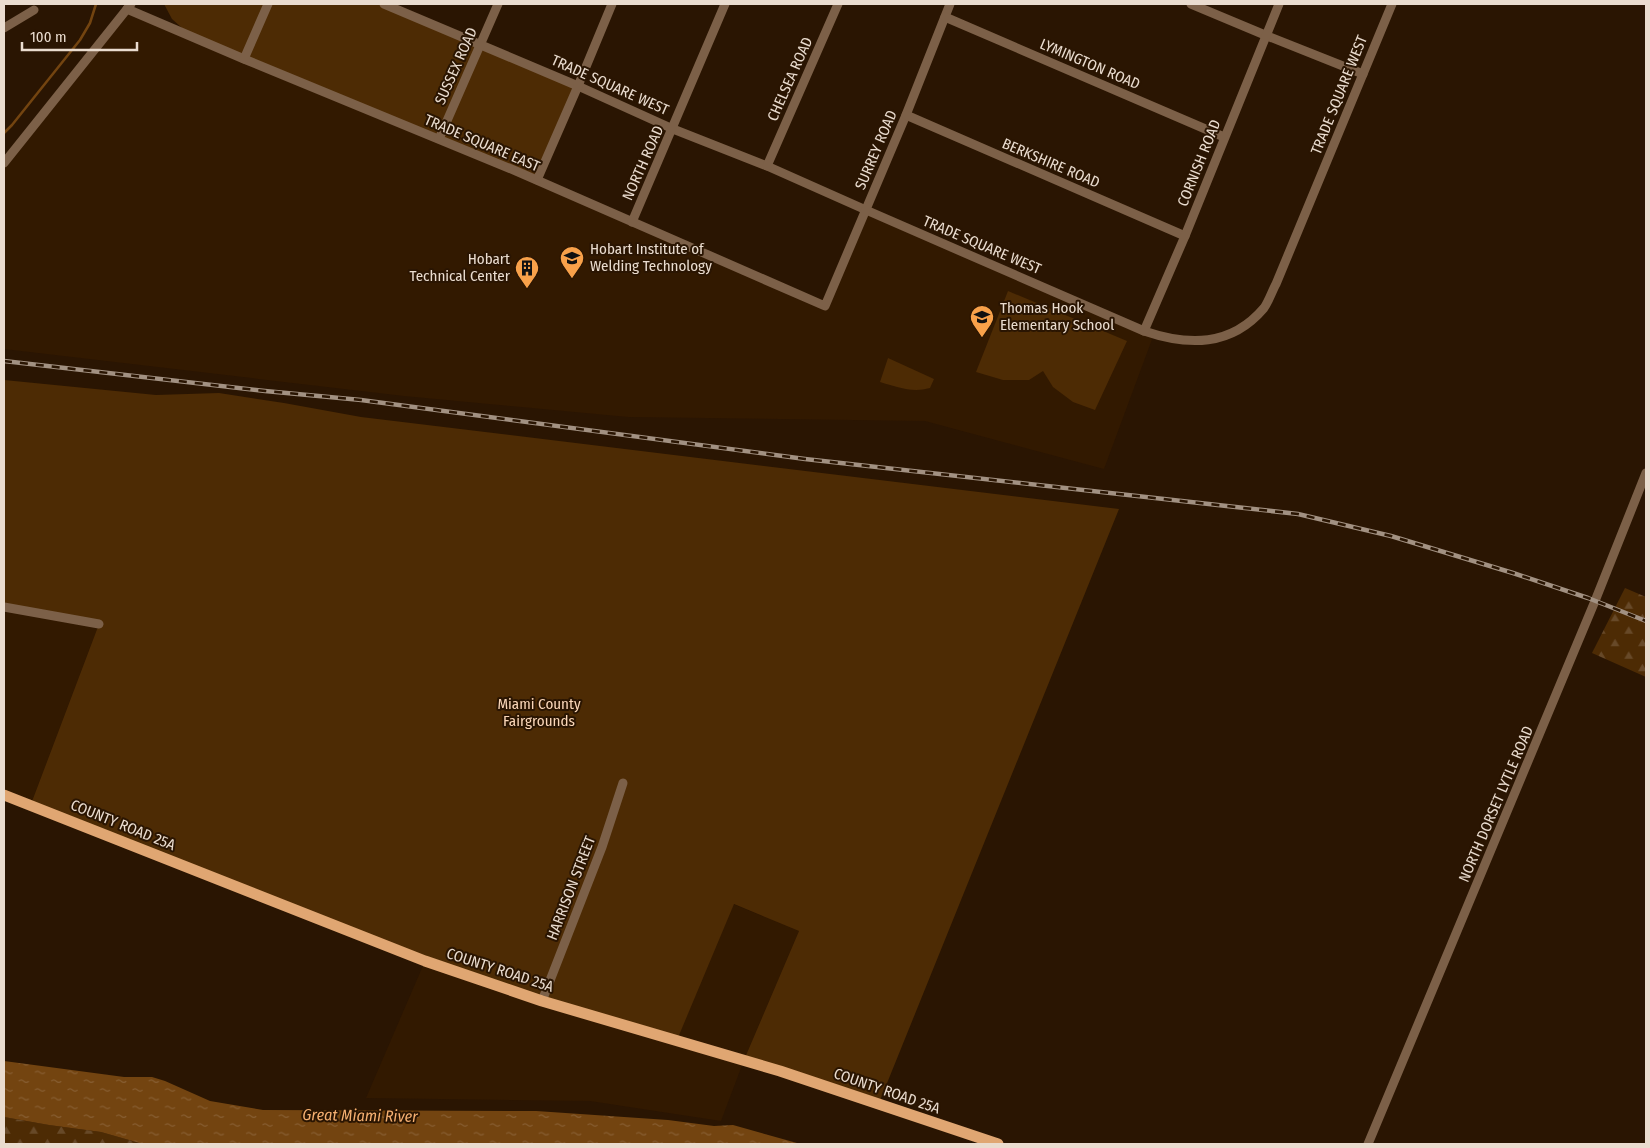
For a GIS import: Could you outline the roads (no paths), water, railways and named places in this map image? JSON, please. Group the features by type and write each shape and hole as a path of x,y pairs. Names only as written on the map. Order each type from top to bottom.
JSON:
{"main road":[{"name":"COUNTY ROAD 25A","path":"4,795 425,961 542,1001 780,1071 998,1144"}],"street":[{"path":"244,59 268,4"},
{"name":"TRADE SQUARE WEST","path":"384,4 482,44 673,129 767,166 1144,331 1165,338 1187,342 1212,340 1242,328 1264,307 1279,278 1392,4"},
{"name":"SUSSEX ROAD","path":"439,139 498,4"},
{"path":"537,180 612,4"},
{"name":"NORTH ROAD","path":"632,222 725,4"},
{"name":"CHELSEA ROAD","path":"767,166 838,4"},
{"name":"SURREY ROAD","path":"825,306 906,115 950,4"},
{"path":"1191,4 1363,74"},
{"name":"CORNISH ROAD","path":"1144,331 1185,236 1279,4"},
{"path":"4,164 129,6"},
{"name":"TRADE SQUARE EAST","path":"129,6 244,59 537,180 825,306"},
{"path":"4,28 34,10"},
{"name":"LYMINGTON ROAD","path":"945,17 1224,137"},
{"name":"BERKSHIRE ROAD","path":"906,115 1185,236"},
{"name":"NORTH DORSET LYTLE ROAD","path":"1368,1144 1595,601 1646,473"},
{"path":"4,607 99,624"},
{"name":"HARRISON STREET","path":"542,1001 602,848 623,783"}],"water":[{"name":"Great Miami River","path":"4,1061 124,1077 152,1077 210,1101 263,1110 536,1111 668,1120 714,1126 733,1125 797,1143 809,1144 143,1144 101,1132 4,1117"}],"waterway":[{"path":"4,133 80,40 90,23 96,4"}],"railway":[{"path":"4,361 361,400 805,459 1298,514 1391,536 1513,573 1588,598 1646,621"}],"place":[{"name":"Hobart Institute of Welding Technology","path":"572,279"},
{"name":"Hobart Technical Center","path":"527,289"},
{"name":"Thomas Hook Elementary School","path":"982,338"}],"park label":[{"name":"Miami County Fairgrounds","path":"539,712"}]}
